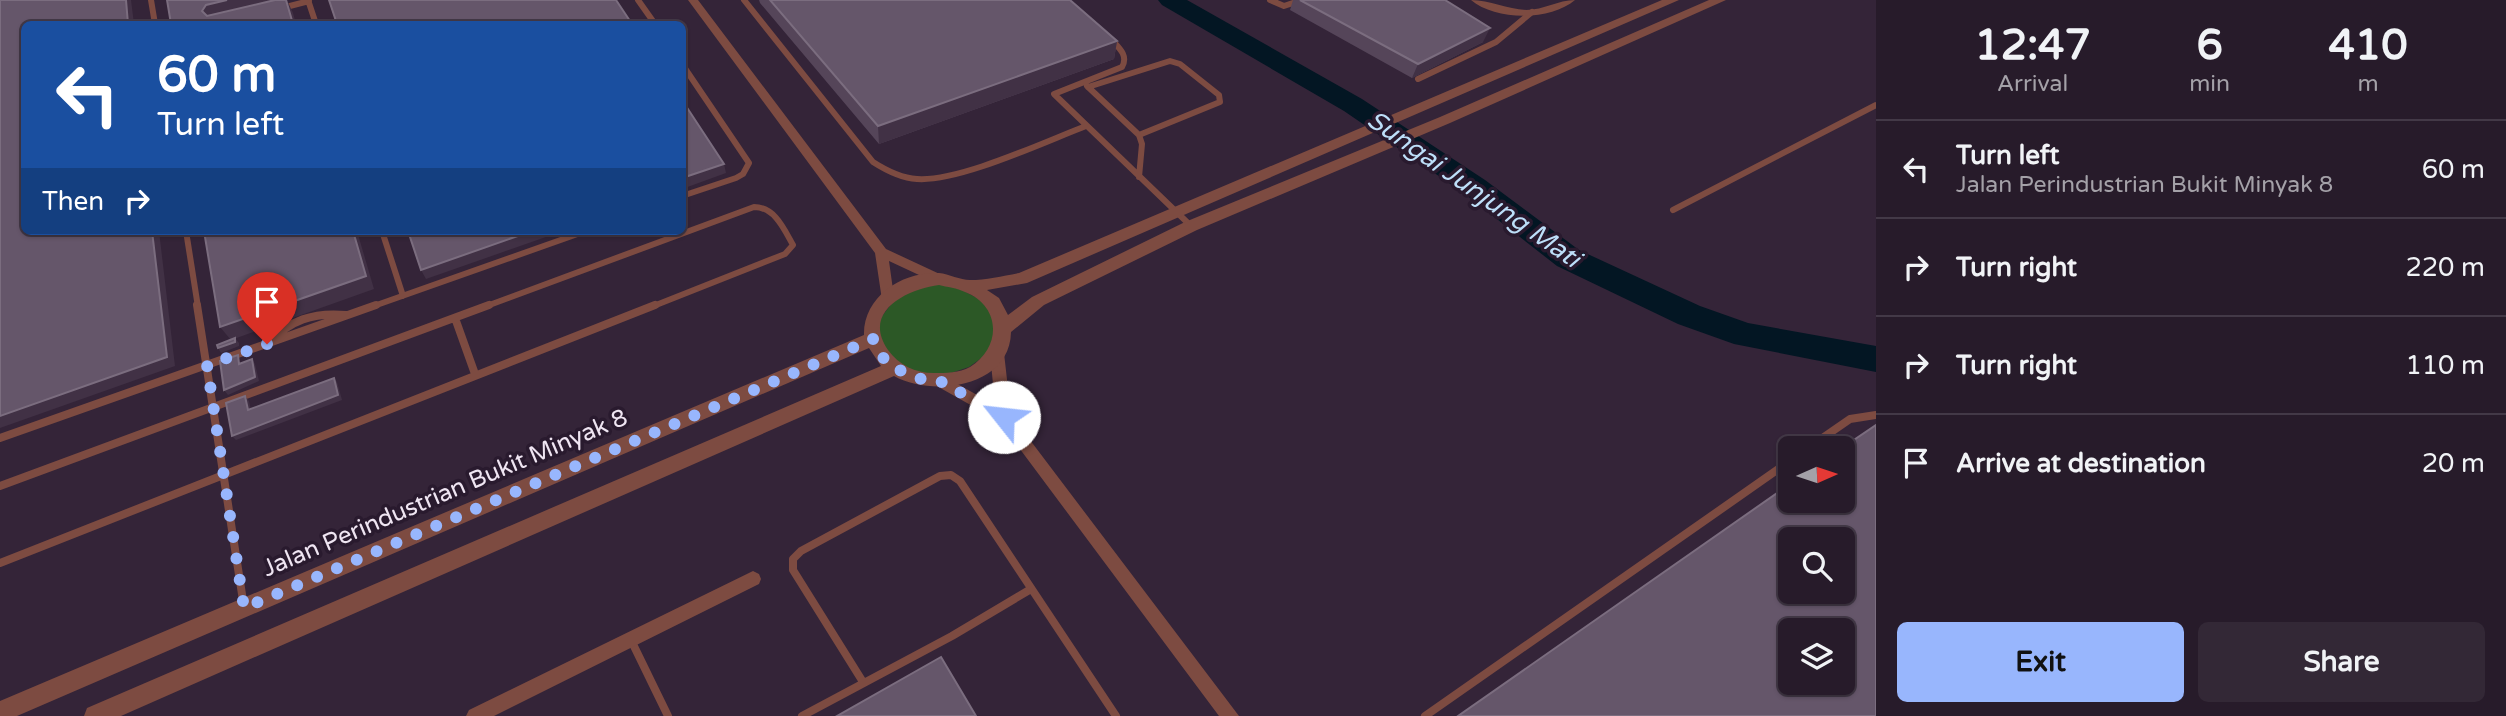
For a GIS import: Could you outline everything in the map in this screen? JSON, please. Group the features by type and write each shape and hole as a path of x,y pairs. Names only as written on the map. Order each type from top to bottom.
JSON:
{"street":[{"path":"693,0 881,252 939,279 971,286 1021,279 1673,0"},
{"path":"1476,0 1489,6 1532,12 1542,12 1570,0"},
{"path":"1004,328 1038,301 1191,226 1380,148 1720,0"},
{"path":"881,252 887,297"},
{"path":"939,279 902,287 887,297 877,310 872,324 873,339 884,359 894,368 924,380 940,381 973,372 983,367 997,353 1003,341 1002,315 995,304 971,286"},
{"name":"Jalan Perindustrian Bukit Minyak 8","path":"0,712 873,339"},
{"path":"997,353 1004,417"},
{"path":"95,716 894,368"},
{"path":"940,381 1004,417 1230,716"},
{"path":"482,714 752,579"}],"lane":[{"path":"151,0 154,21"},
{"path":"269,11 308,0 315,21"},
{"path":"638,0 653,21"},
{"path":"744,0 873,162 887,173 907,180 930,181 952,176 1086,126"},
{"path":"1270,0 1284,6 1302,0"},
{"path":"1418,79 1496,42 1532,12"},
{"path":"1086,85 1125,62 1124,53 1102,33"},
{"path":"1139,135 1220,102 1219,95 1180,64 1162,61 1054,94 1191,226"},
{"path":"686,70 750,163 743,174 686,195"},
{"path":"1110,71 1116,76"},
{"path":"1086,85 1139,135 1142,144 1139,177"},
{"path":"1673,210 1876,105"},
{"path":"0,563 785,254 793,245 770,210 758,206 686,233"},
{"path":"187,235 244,608"},
{"path":"383,235 403,296"},
{"path":"0,438 575,235"},
{"path":"0,486 680,235"},
{"path":"267,344 283,326 323,312 348,316"},
{"path":"455,318 475,374"},
{"path":"1825,436 1850,419 1876,415"},
{"path":"1425,716 1778,469"},
{"path":"863,682 792,565 796,554 876,508 940,476 956,477 1116,716"},
{"path":"802,716 952,636 1031,589"},
{"path":"631,639 668,716"}],"green space":[{"path":"935,284 955,286 986,303 994,316 993,345 969,367 951,373 913,371 884,350 878,335 879,320 899,294"}],"building":[{"path":"0,0 126,0 128,21 21,21 21,235 152,235 167,357 0,416"},
{"path":"167,0 227,0 206,5 202,11 207,16 275,0 286,0 292,21 170,21"},
{"path":"329,0 616,0 630,21 336,21"},
{"path":"770,0 1070,0 1117,41 878,126"},
{"path":"1300,0 1445,0 1490,28 1418,64"},
{"path":"686,106 724,164 686,177"},
{"path":"205,235 354,235 366,276 220,327"},
{"path":"409,235 521,235 421,270"},
{"path":"235,338 235,342 218,348 217,345"},
{"path":"238,355 239,364 252,359 255,377 224,390 220,361"},
{"path":"334,378 338,395 232,436 226,403 245,396 248,410"},
{"path":"1876,425 1876,716 1458,716 1778,492 1778,513 1855,513 1855,439"},
{"path":"941,657 976,716 837,716"}],"waterway":[{"name":"Sungai Junjung Mati","path":"1170,0 1353,105 1475,187 1568,258 1689,315 1746,335 1876,359"}],"route":[{"path":"267,344 207,365 244,608 873,339 884,359 894,368 924,380 940,381 1004,417"}]}
